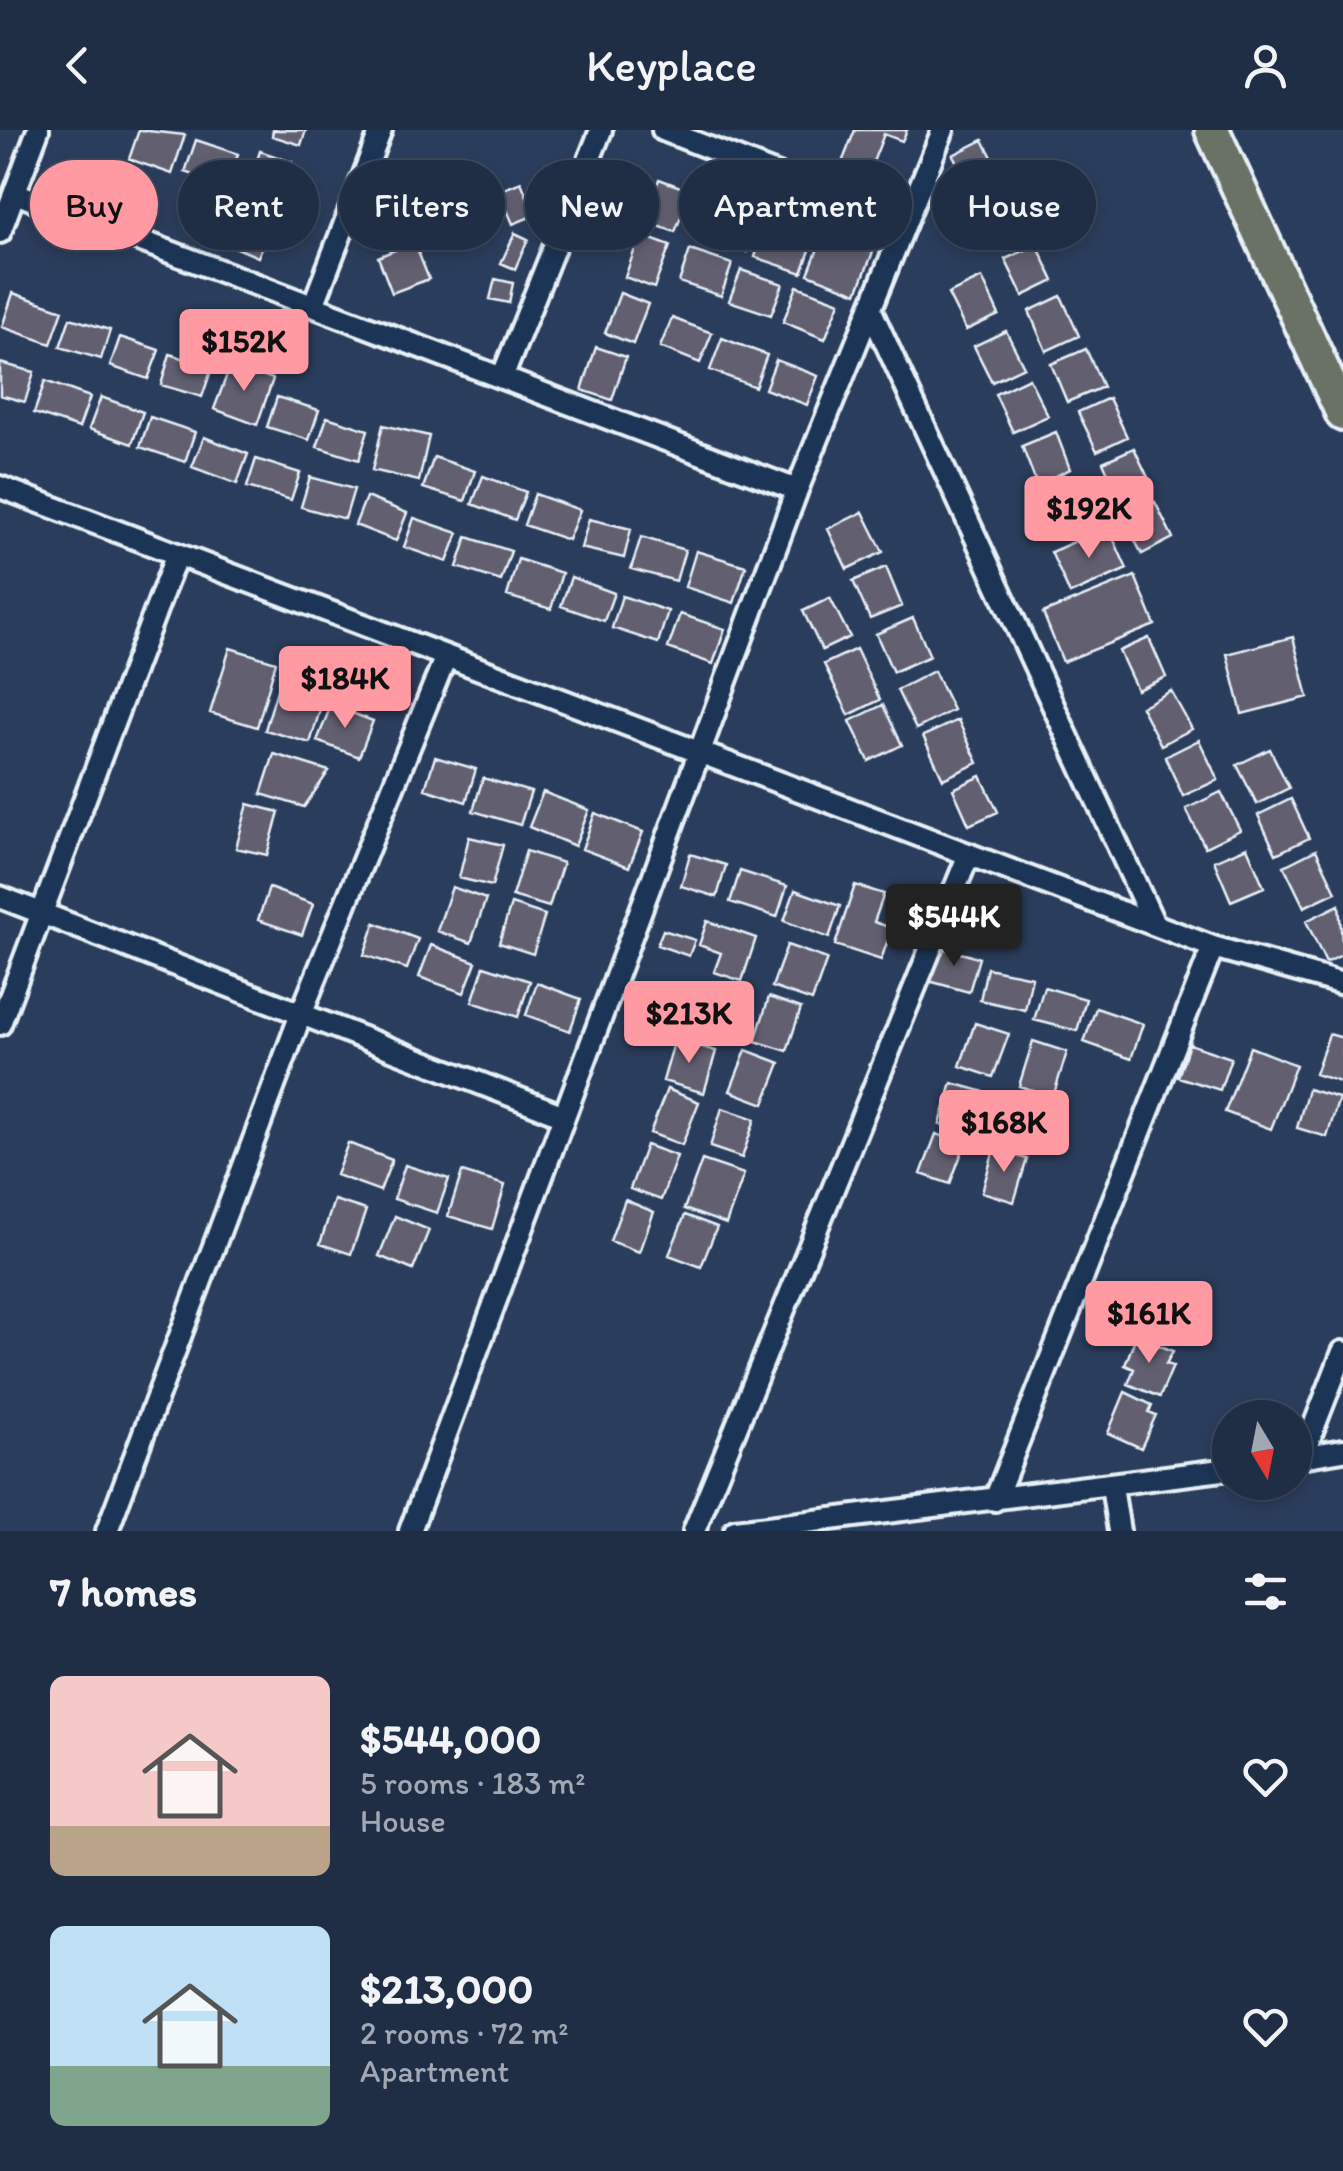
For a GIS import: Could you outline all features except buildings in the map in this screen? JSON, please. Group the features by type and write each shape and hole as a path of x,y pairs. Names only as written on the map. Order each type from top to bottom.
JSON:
{"main road":[{"path":"1212,130 1343,414"}],"street":[{"path":"0,232 38,130"},
{"path":"313,306 381,130"},
{"path":"502,378 600,130"},
{"path":"663,130 740,160"},
{"path":"912,207 944,130"},
{"path":"15,193 797,490"},
{"path":"410,1531 797,490 895,250"},
{"path":"872,313 1154,924"},
{"path":"1304,332 1343,367"},
{"path":"0,487 1214,947 1343,984"},
{"path":"0,1024 177,554"},
{"path":"107,1531 301,1014 446,656"},
{"path":"694,1531 969,854"},
{"path":"0,897 564,1116"},
{"path":"995,1500 1214,947"},
{"path":"1312,1425 1343,1352"},
{"path":"1312,1456 1343,1450"},
{"path":"735,1531 1212,1472"},
{"path":"1112,1487 1119,1531"}]}
